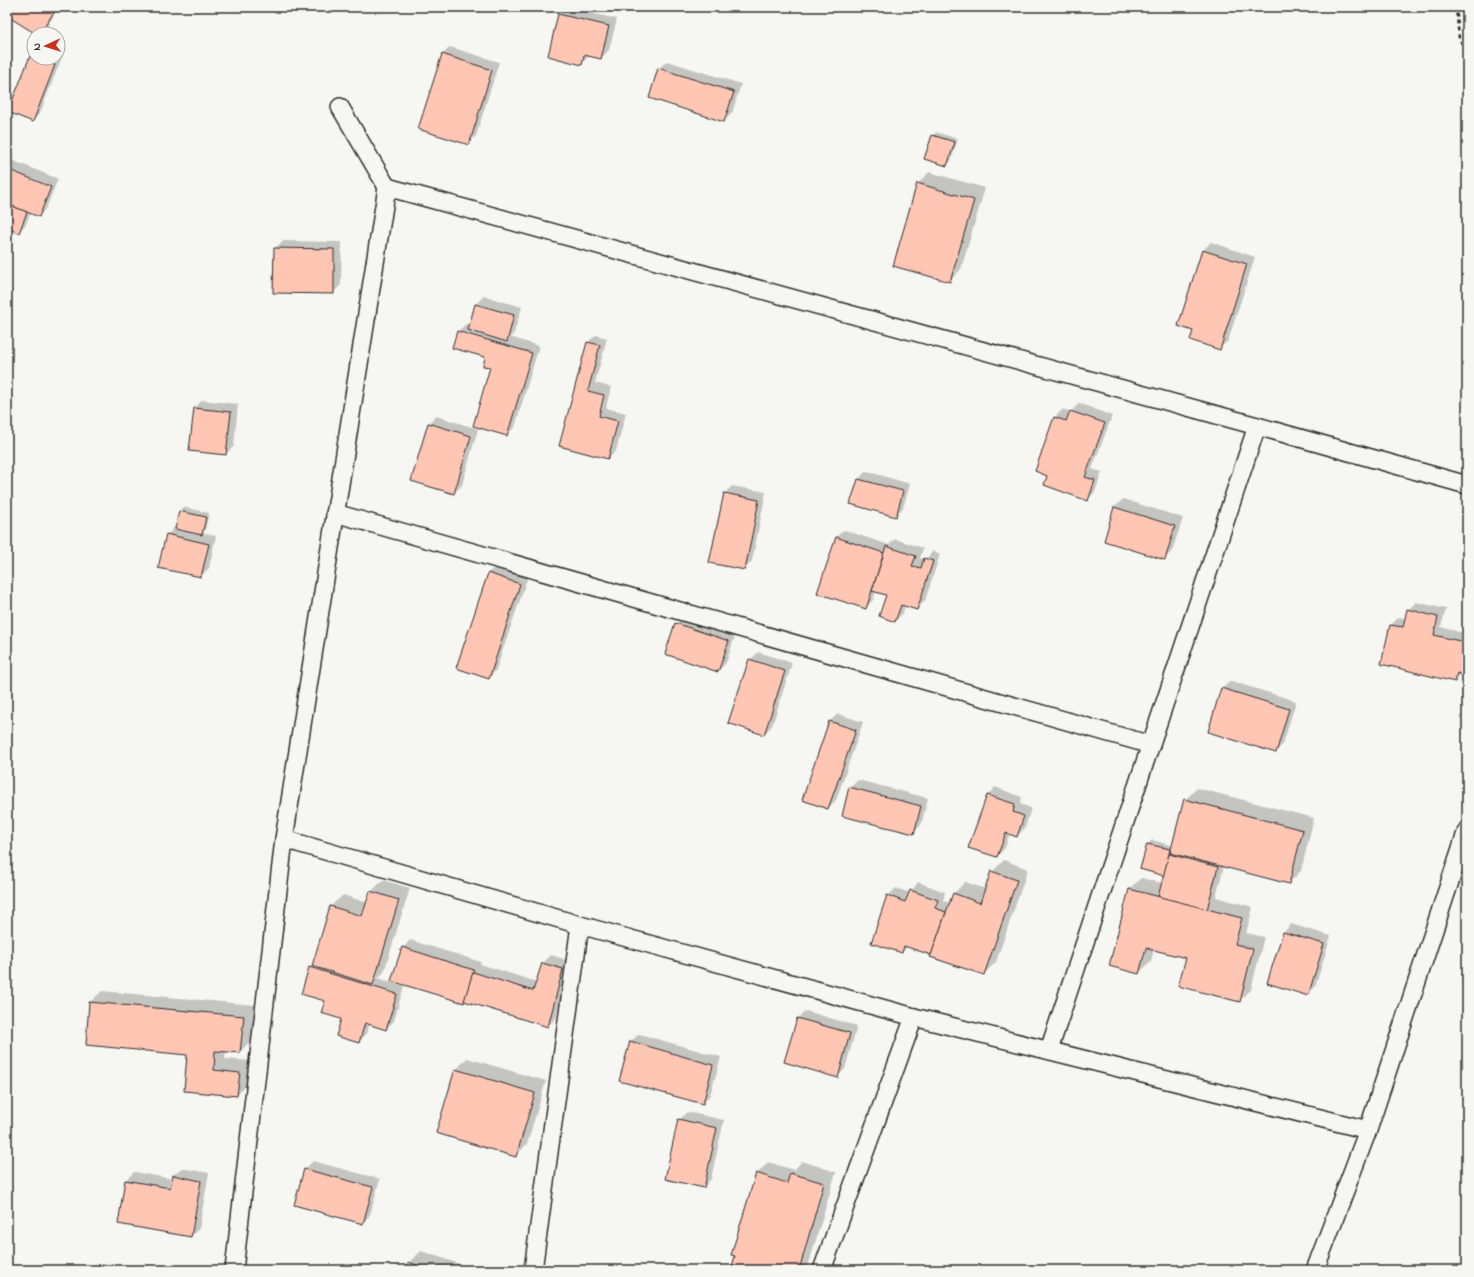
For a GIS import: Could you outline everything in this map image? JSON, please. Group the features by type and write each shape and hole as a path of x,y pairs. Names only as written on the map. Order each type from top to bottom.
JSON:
{"lane":[{"path":"234,1270 284,839 387,187 340,107"},
{"path":"387,187 1467,485"},
{"path":"1049,1050 1257,426"},
{"path":"335,513 1151,745"},
{"path":"1315,1270 1368,1130 1467,830"},
{"path":"284,839 580,925 914,1017 1368,1130"},
{"path":"533,1270 580,925"},
{"path":"822,1270 914,1017"}],"path":[{"path":"1454,7 1457,16 1459,39 1467,51"}],"building":[{"path":"13,7 57,7 45,26 26,26 26,28 7,16"},
{"path":"558,14 609,26 601,59 584,55 582,65 548,56"},
{"path":"442,54 492,70 469,145 418,129"},
{"path":"26,66 55,66 33,122 8,112"},
{"path":"658,68 734,92 724,122 649,98"},
{"path":"932,135 955,142 947,166 924,159"},
{"path":"7,169 51,187 39,217 7,204"},
{"path":"917,183 974,200 950,282 893,266"},
{"path":"7,204 27,212 19,233 7,228"},
{"path":"274,248 334,249 334,294 273,293"},
{"path":"1202,250 1247,264 1220,350 1190,340 1193,331 1178,326"},
{"path":"475,304 514,315 507,342 468,330"},
{"path":"457,331 532,353 507,436 473,426 490,367 483,366 485,357 452,348"},
{"path":"587,342 600,345 588,391 604,395 599,416 618,421 608,459 559,446"},
{"path":"194,408 231,412 226,455 189,451"},
{"path":"1070,411 1105,423 1085,477 1095,480 1088,501 1044,485 1047,476 1035,471 1054,417 1066,421"},
{"path":"428,423 471,436 454,494 411,481"},
{"path":"858,479 903,491 896,517 850,504"},
{"path":"724,493 759,500 745,570 709,563"},
{"path":"1114,507 1175,526 1165,560 1104,541"},
{"path":"179,511 206,517 202,535 175,529"},
{"path":"166,534 209,544 201,577 158,568"},
{"path":"836,537 884,553 866,609 817,593"},
{"path":"886,546 916,556 912,566 921,568 924,558 933,561 917,610 901,605 895,622 879,616 886,595 872,591"},
{"path":"488,573 520,584 489,679 456,668"},
{"path":"1407,609 1438,617 1434,635 1464,642 1462,653 1467,655 1467,676 1457,673 1455,682 1381,664 1390,625 1403,627"},
{"path":"675,623 729,641 718,672 665,654"},
{"path":"749,659 785,671 764,735 728,723"},
{"path":"1221,688 1289,709 1276,753 1208,732"},
{"path":"829,721 856,730 828,809 802,800"},
{"path":"849,787 921,806 914,834 842,816"},
{"path":"987,795 1015,804 1013,812 1024,816 1017,837 1006,833 997,857 968,848"},
{"path":"1184,799 1303,830 1289,884 1170,853"},
{"path":"1147,844 1170,849 1164,876 1140,869"},
{"path":"1169,854 1218,867 1207,910 1158,897"},
{"path":"991,871 1017,880 984,975 930,957 953,893 980,903"},
{"path":"1129,889 1242,918 1235,944 1253,949 1240,1002 1178,986 1186,958 1146,948 1139,974 1109,966"},
{"path":"910,890 938,900 935,908 946,912 931,955 904,946 902,953 871,943 887,895 905,902"},
{"path":"370,891 399,900 373,985 312,966 330,906 362,916"},
{"path":"1283,932 1324,944 1308,996 1267,983"},
{"path":"402,947 474,970 464,1003 391,981"},
{"path":"542,963 563,969 548,1027 464,1001 473,972 533,991"},
{"path":"309,967 397,994 386,1030 365,1023 359,1043 336,1036 341,1019 321,1013 325,1001 301,994"},
{"path":"89,1002 244,1016 240,1053 215,1051 214,1070 240,1073 237,1096 184,1091 187,1055 86,1045"},
{"path":"797,1018 850,1033 838,1078 784,1062"},
{"path":"630,1041 713,1065 703,1104 619,1081"},
{"path":"455,1069 535,1093 516,1157 436,1133"},
{"path":"678,1119 717,1128 704,1188 665,1179"},
{"path":"304,1169 373,1187 363,1224 294,1205"},
{"path":"756,1173 787,1183 790,1173 824,1183 799,1270 731,1270 735,1256 731,1255"},
{"path":"173,1175 201,1181 191,1237 118,1224 125,1180 170,1188"},
{"path":"408,1262 432,1270 406,1270"}]}
